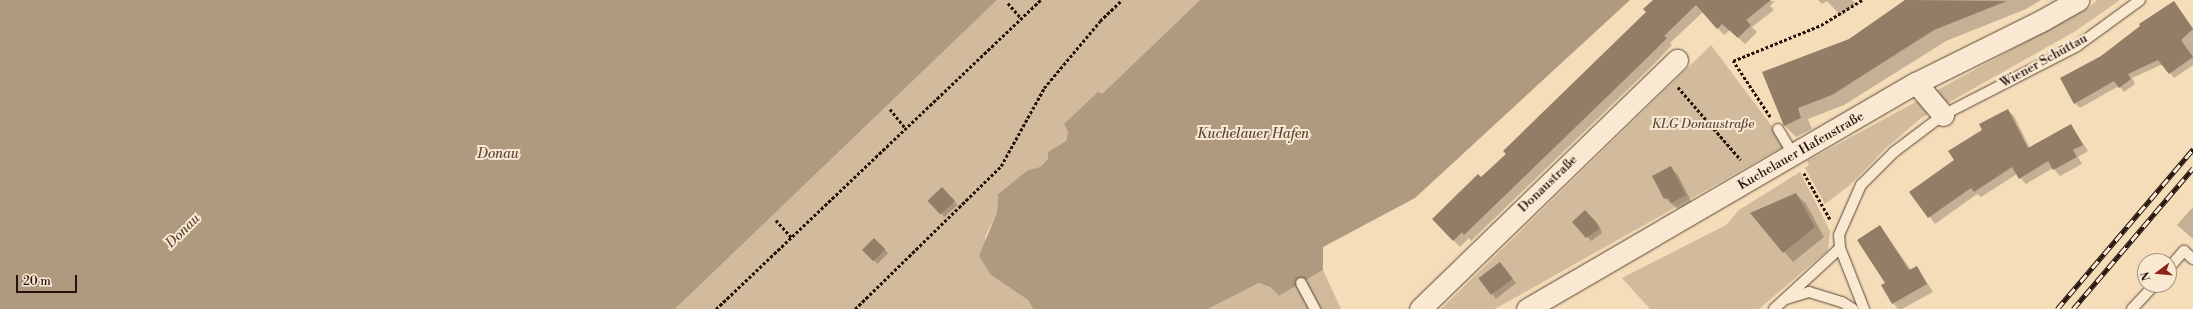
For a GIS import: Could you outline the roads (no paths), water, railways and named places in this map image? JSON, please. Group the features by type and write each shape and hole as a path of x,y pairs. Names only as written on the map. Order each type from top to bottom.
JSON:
{"street":[{"name":"Kuchelauer Hafenstraße","path":"1527,309 1794,156 1916,83 2042,21 2078,0"},
{"name":"Donaustraße","path":"1420,309 1677,60"},
{"path":"1916,83 1943,115"}],"lane":[{"name":"Wiener Schüttau","path":"1864,309 1840,248 1839,235 1860,185 1894,152 1943,115 2077,46 2140,0"},
{"path":"1778,129 1794,156"},
{"path":"1774,309 1840,248"},
{"path":"2177,259 2184,251 2193,259"},
{"path":"1301,283 1315,309"},
{"path":"1782,301 1809,292 1842,302 1853,309"},
{"path":"2132,309 2147,293"}],"water":[{"name":"Donau","path":"0,0 997,0 675,309 0,309"},
{"name":"Kuchelauer Hafen","path":"1200,0 1630,0 1415,198 1323,247 1323,270 1279,296 1270,287 1259,283 1208,309 1033,309 1028,300 991,275 979,256 997,212 998,194 1028,170 1040,167 1048,159 1048,152 1066,141 1068,132 1064,124 1098,92 1102,94"}],"railway":[{"path":"2057,309 2193,149"},
{"path":"2073,309 2193,168"}],"park label":[{"name":"KLG Donaustraße","path":"1703,124"}]}
